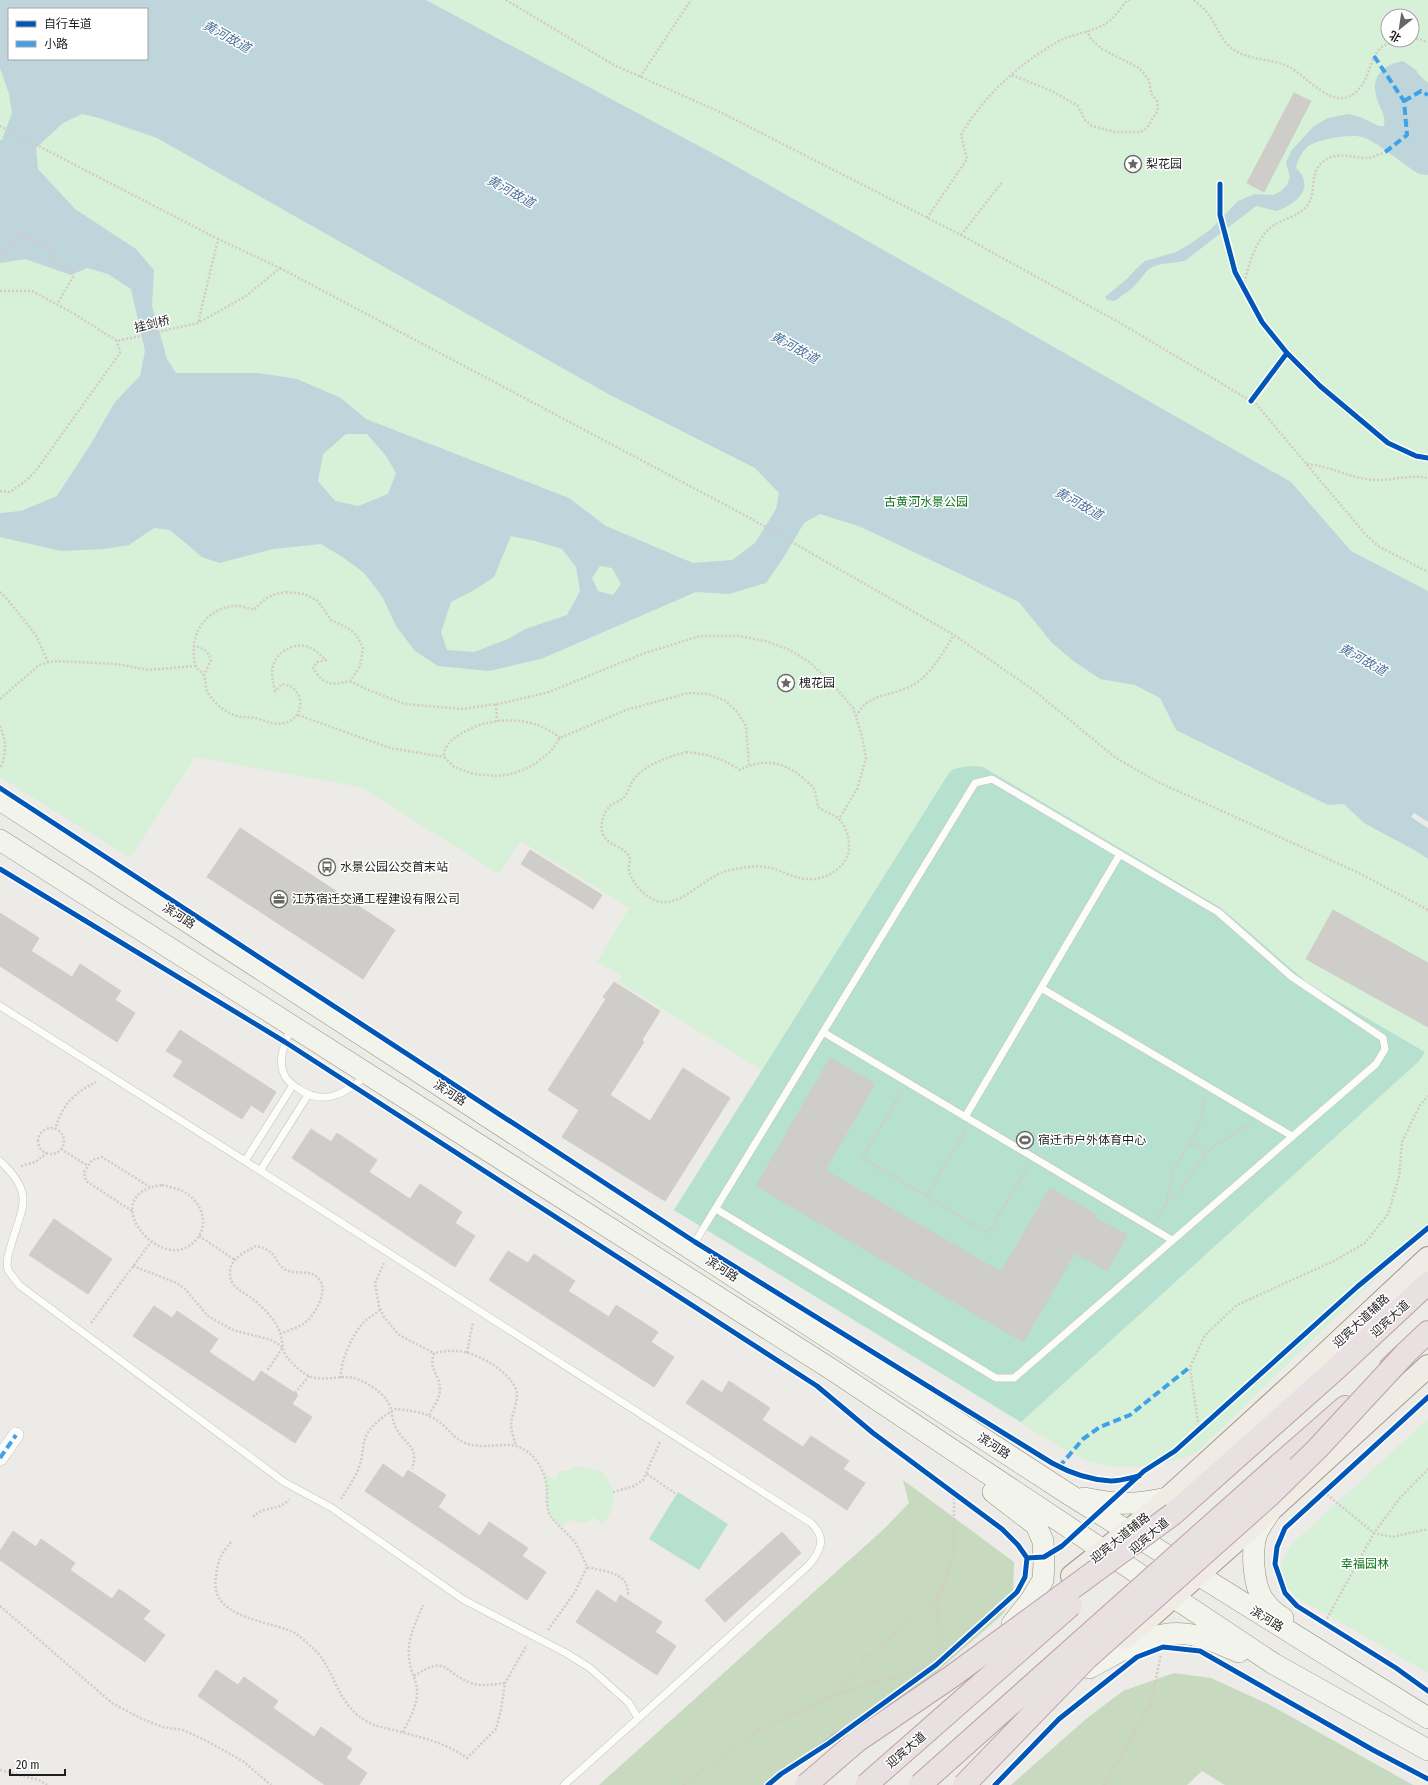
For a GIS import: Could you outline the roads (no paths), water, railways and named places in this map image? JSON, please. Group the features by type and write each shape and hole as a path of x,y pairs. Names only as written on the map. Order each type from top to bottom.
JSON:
{"highway":[{"name":"迎宾大道","path":"866,1785 1170,1506 1331,1373 1428,1283"},
{"path":"920,1785 1428,1332"},
{"path":"964,1785 1087,1658 1270,1495 1317,1449 1405,1354"},
{"path":"806,1785 857,1741 951,1677 1170,1506"}],"main road":[{"name":"滨河路","path":"0,800 1070,1495 1428,1718"},
{"name":"滨河路","path":"0,840 778,1335 1274,1664 1428,1750"},
{"name":"迎宾大道辅路","path":"785,1785 844,1741 1012,1624 1128,1531 1170,1506 1303,1375 1428,1258"},
{"path":"778,1335 940,1451 1036,1525 1043,1541 1043,1580 1031,1600 1012,1624"},
{"path":"976,1785 1089,1668 1272,1510 1428,1366"},
{"path":"1070,1495 1109,1504 1170,1506"},
{"path":"1272,1510 1257,1533 1253,1562 1262,1599 1274,1613 1309,1636 1428,1708"},
{"path":"1089,1668 1148,1637 1178,1633 1210,1640 1274,1664"}],"street":[{"path":"0,1458 16,1435"}],"lane":[{"path":"691,1249 975,783 992,779 1218,912 1292,977 1383,1038 1385,1049 1376,1064 1014,1378 996,1378 716,1209"},
{"path":"964,1117 1120,854"},
{"path":"1041,988 1292,1136"},
{"path":"0,1006 245,1160 389,1254 811,1523 817,1529 820,1536 821,1545 817,1555 808,1565 564,1785"},
{"path":"292,1025 284,1046 282,1060 284,1074 293,1085 308,1095 330,1098 354,1086 368,1074"},
{"path":"823,1032 1172,1240"},
{"path":"245,1160 293,1085"},
{"path":"260,1171 308,1095"},
{"path":"0,1161 18,1180 24,1197 23,1211 14,1232 9,1253 8,1269 19,1285 284,1482 334,1509 464,1600 590,1668 629,1703 638,1718"}],"water":[{"name":"黄河故道","path":"0,0 426,0 727,161 1291,482 1351,551 1428,591 1428,859 1364,823 1344,804 1328,805 1176,730 1160,698 1135,685 1100,679 1072,660 1051,642 1019,602 861,527 820,514 804,523 782,560 766,583 729,594 696,592 541,659 489,671 438,666 415,651 396,626 382,596 364,573 344,558 321,544 273,549 219,563 202,557 170,530 154,528 129,545 104,549 61,551 0,537 0,513 21,511 57,496 92,442 115,402 140,376 145,351 131,289 108,274 87,268 71,275 25,259 0,263 0,140 2,140 12,113 9,94 0,68","holes":["82,114 99,118 157,138 610,395 755,468 779,493 776,509 755,543 732,560 693,563 606,526 569,498 366,419 341,398 297,379 259,373 176,373 167,359 152,306 154,270 136,249 75,209 38,169 36,148 63,123","346,434 367,434 386,456 396,473 388,494 358,506 335,501 318,481 323,454","511,536 562,549 576,567 580,591 567,615 525,629 508,639 474,652 447,650 441,632 451,602 476,589 494,577","600,566 612,568 621,584 613,595 598,591 592,578"]},
{"path":"1403,61 1416,70 1428,83 1428,175 1419,174 1382,148 1362,137 1343,137 1315,143 1310,145 1305,150 1298,162 1296,168 1302,175 1304,188 1302,194 1291,204 1277,211 1256,206 1186,260 1152,267 1132,288 1115,301 1107,300 1105,297 1128,278 1145,261 1176,252 1190,244 1211,229 1238,201 1255,194 1273,195 1281,191 1287,185 1290,177 1286,163 1291,151 1314,126 1328,118 1348,114 1360,117 1379,126 1384,126 1383,115 1375,91 1375,84 1380,73 1384,69"}],"place":[{"name":"梨花园","path":"1133,164"},
{"name":"槐花园","path":"786,683"},
{"name":"水景公园公交首末站","path":"327,867"},
{"name":"江苏宿迁交通工程建设有限公司","path":"279,899"},
{"name":"宿迁市户外体育中心","path":"1025,1140"}],"park label":[{"name":"古黄河水景公园","path":"926,502"},
{"name":"幸福园林","path":"1365,1564"}]}
